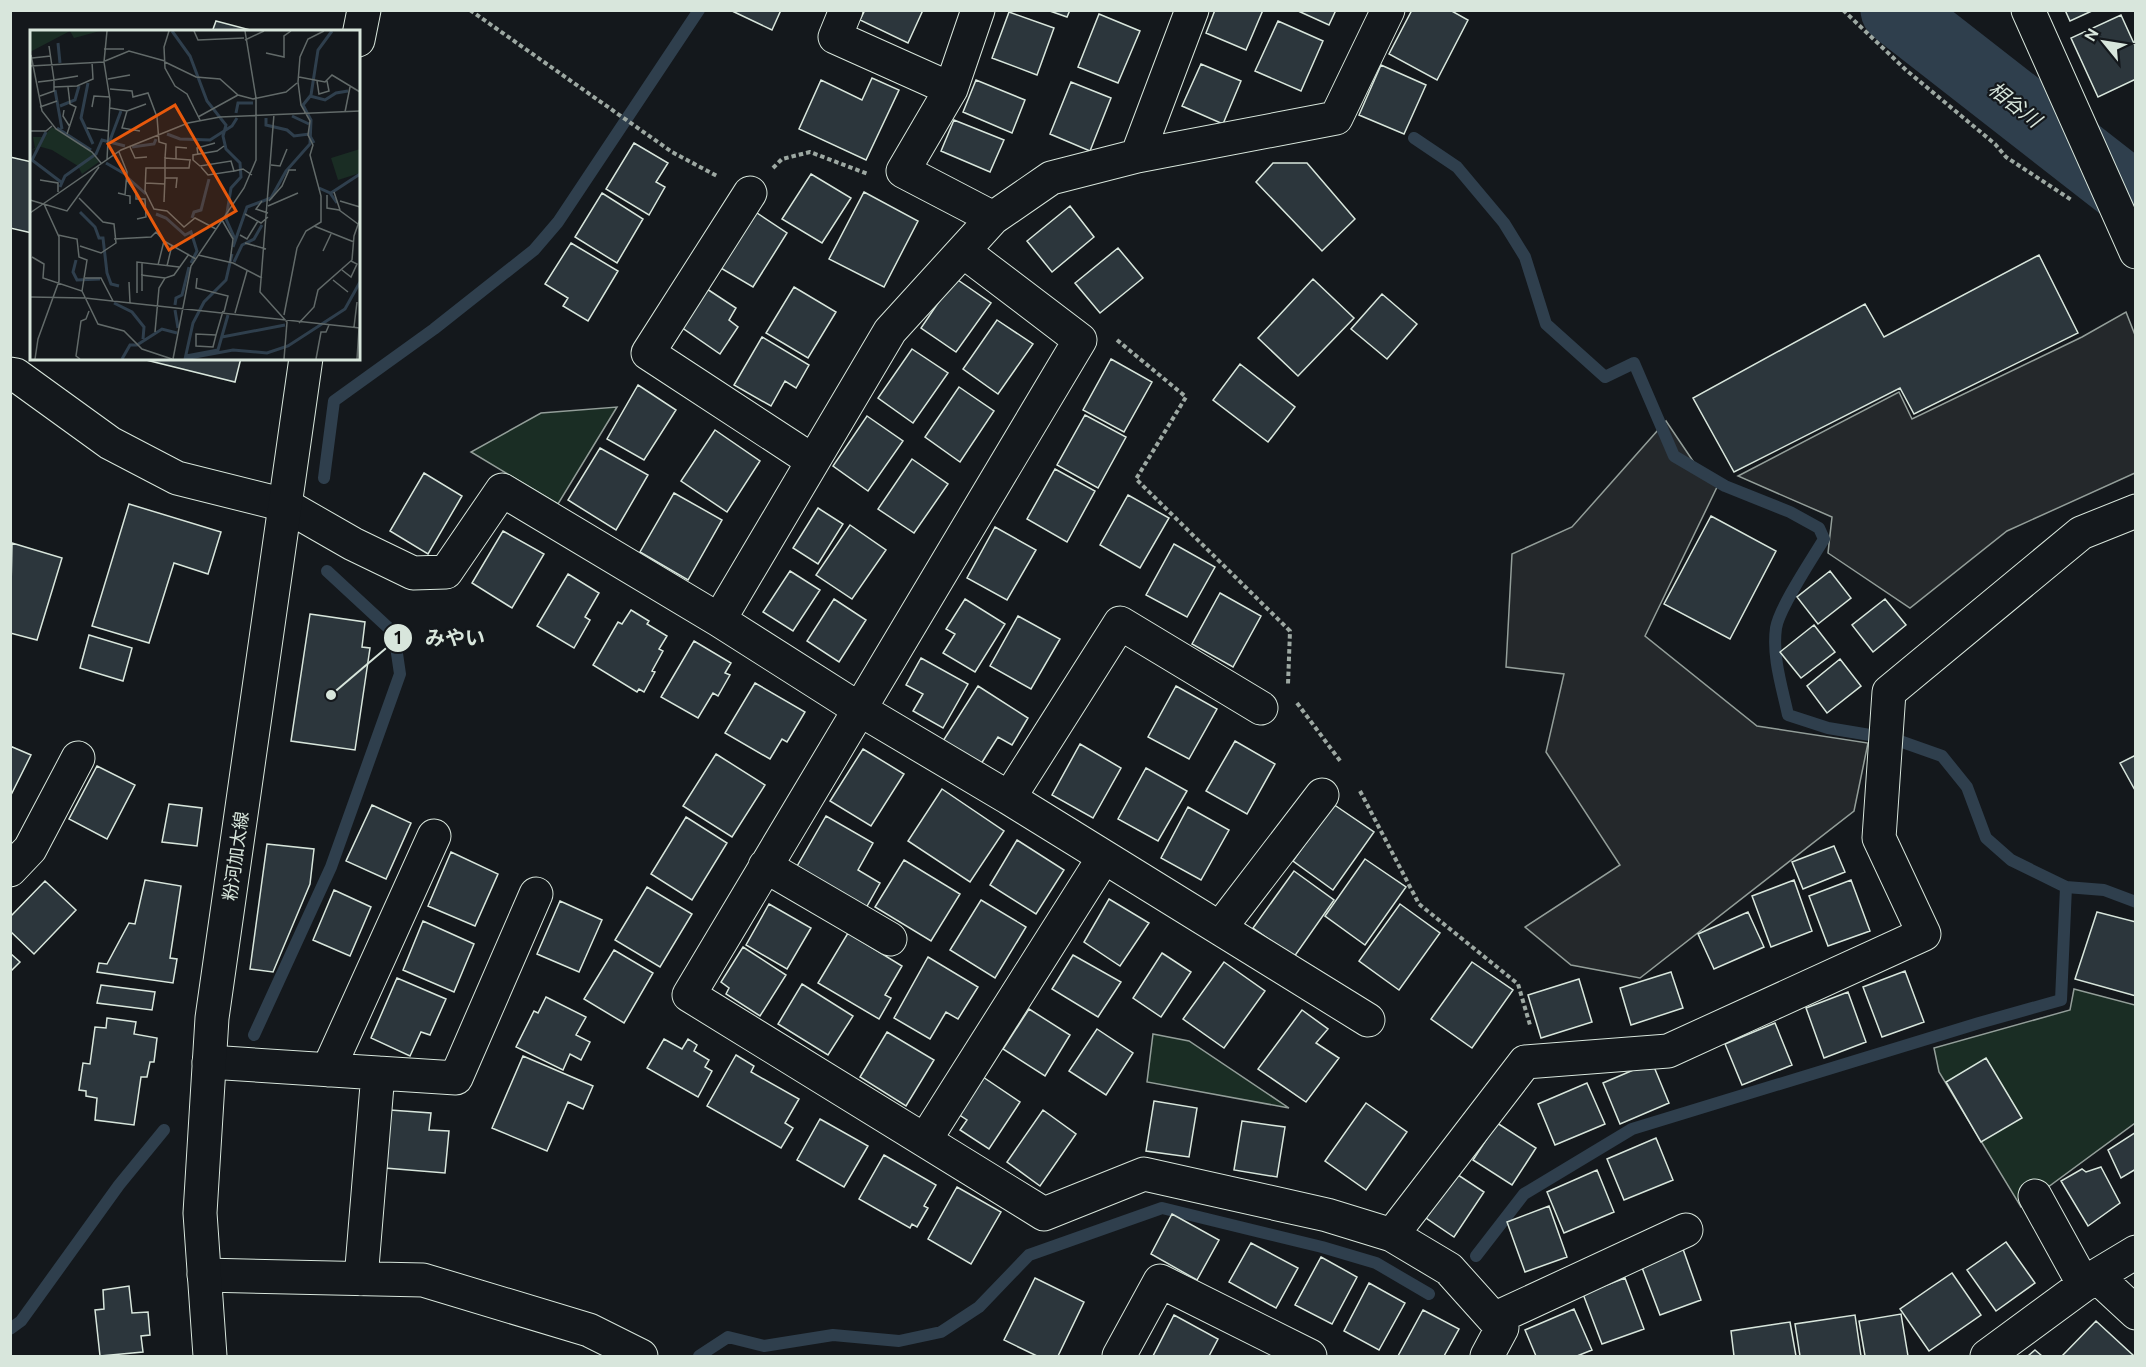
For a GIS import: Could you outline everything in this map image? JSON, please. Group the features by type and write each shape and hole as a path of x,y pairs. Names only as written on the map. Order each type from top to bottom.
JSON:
{"street":[{"path":"360,30 364,10"},
{"path":"846,10 835,38 951,89"},
{"path":"978,10 951,89 903,171 993,218"},
{"path":"1137,156 1192,10"},
{"path":"719,620 890,331 993,218 1051,178 1137,156 1336,118 1388,10"},
{"path":"2028,10 2126,230"},
{"path":"750,193 648,353 813,461"},
{"path":"963,251 1080,340 689,995 1044,1214 1144,1174 1327,1215 1392,1235 1449,1269 1502,1328 1488,1356"},
{"name":"粉河加太線","path":"210,1356 200,1213 212,1018 306,360"},
{"path":"10,375 16,375 110,443 177,478 285,506 353,544 413,573 446,572 502,490 719,620 859,709 1009,798 1368,1020"},
{"path":"1392,1235 1525,1062 1668,1051 1924,934 1879,838 1889,692 2081,533 2136,511"},
{"path":"1009,798 1120,623 1274,700"},
{"path":"10,870 30,849 78,758"},
{"path":"1220,928 1322,795"},
{"path":"328,1070 434,837"},
{"path":"925,1140 1104,857"},
{"path":"765,866 890,939"},
{"path":"209,1062 456,1078 536,894"},
{"path":"361,1279 378,1073"},
{"path":"2035,1196 2090,1280 2136,1313"},
{"path":"1494,1319 1686,1230"},
{"path":"1986,1356 2090,1280 2136,1252"},
{"path":"204,1275 423,1280 589,1330 641,1356"},
{"path":"1119,1356 1160,1281 1310,1356"}],"path":[{"path":"470,10 672,152 750,193 782,159 810,152 876,178"},
{"path":"1843,10 1906,70 1995,144 2006,157 2064,197 2126,230"},
{"path":"1113,337 1186,397 1136,479 1290,631 1274,700"},
{"path":"1295,701 1345,767"},
{"path":"1357,786 1419,904 1518,984 1540,1061"}],"green space":[{"path":"617,407 558,504 471,452 541,413"},
{"path":"2074,989 2135,1005 2135,1123 2021,1207 1939,1072 1934,1048 2070,1010"},
{"path":"1153,1034 1189,1041 1289,1108 1147,1082"}],"shaded area":[{"path":"2126,312 2135,335 2135,473 2007,531 1910,608 1828,553 1832,517 1738,476 1899,392 1912,419 2082,337"},
{"path":"1666,421 1695,464 1719,483 1645,636 1757,726 1868,743 1854,811 1640,978 1571,965 1525,927 1620,865 1546,752 1564,674 1506,667 1512,554 1572,527"}],"building":[{"path":"730,10 781,10 772,30"},
{"path":"865,10 923,10 908,43 860,20"},
{"path":"1047,10 1070,10 1067,17"},
{"path":"1215,10 1263,10 1246,50 1206,33"},
{"path":"1296,10 1336,10 1329,25"},
{"path":"1412,10 1450,10 1468,20 1437,80 1389,54"},
{"path":"2065,10 2094,10 2070,21"},
{"path":"1009,12 1054,28 1037,75 992,58"},
{"path":"1099,14 1140,31 1118,83 1078,67"},
{"path":"2121,15 2136,48 2136,79 2098,97 2071,38"},
{"path":"216,21 250,30 213,30"},
{"path":"1278,21 1323,41 1301,91 1255,71"},
{"path":"1201,64 1241,81 1223,124 1182,106"},
{"path":"1381,65 1426,85 1404,134 1359,115"},
{"path":"872,78 899,90 866,160 799,129 821,80 862,100"},
{"path":"976,80 1025,100 1012,133 963,112"},
{"path":"1071,82 1111,98 1090,151 1050,134"},
{"path":"954,120 1004,140 990,172 941,151"},
{"path":"634,143 668,163 656,182 665,187 649,215 606,189"},
{"path":"10,157 30,162 30,233 10,228"},
{"path":"1273,163 1307,163 1355,219 1322,251 1256,182"},
{"path":"811,174 851,198 822,243 782,219"},
{"path":"864,192 918,221 884,287 829,259"},
{"path":"602,193 643,219 617,263 575,237"},
{"path":"1070,206 1094,237 1052,272 1027,241"},
{"path":"754,211 787,233 753,287 719,267"},
{"path":"571,243 618,271 588,321 563,306 568,298 545,284"},
{"path":"1118,248 1143,278 1100,313 1075,283"},
{"path":"2039,255 2078,333 1914,414 1900,388 1734,472 1693,398 1865,304 1884,337"},
{"path":"955,278 991,303 956,352 921,328"},
{"path":"1313,279 1354,318 1298,376 1258,338"},
{"path":"794,287 836,312 808,358 766,333"},
{"path":"707,289 736,308 729,320 738,327 720,354 681,327"},
{"path":"1382,294 1417,324 1387,359 1351,329"},
{"path":"997,320 1033,344 998,394 963,369"},
{"path":"762,337 809,365 796,388 785,381 771,406 734,385"},
{"path":"912,349 948,373 913,423 878,398"},
{"path":"1111,359 1152,382 1124,432 1083,410"},
{"path":"146,360 240,360 235,382"},
{"path":"1240,364 1295,407 1268,442 1213,400"},
{"path":"638,385 676,410 644,460 607,439"},
{"path":"959,387 994,411 960,462 925,437"},
{"path":"1085,415 1126,437 1098,488 1057,465"},
{"path":"867,416 903,441 868,491 833,466"},
{"path":"715,430 760,461 727,512 681,481"},
{"path":"600,448 648,475 616,530 568,500"},
{"path":"912,459 948,484 914,533 878,509"},
{"path":"1055,469 1095,491 1067,542 1027,519"},
{"path":"424,473 462,496 428,554 390,531"},
{"path":"674,493 722,520 688,580 640,552"},
{"path":"1128,495 1169,518 1140,568 1100,545"},
{"path":"129,504 221,532 208,574 174,563 149,643 92,626"},
{"path":"818,508 843,524 818,564 793,548"},
{"path":"1711,516 1776,551 1730,639 1664,604"},
{"path":"850,525 886,550 852,599 816,575"},
{"path":"995,527 1036,550 1007,600 967,578"},
{"path":"503,531 544,554 512,608 472,583"},
{"path":"12,543 62,558 37,640 10,633"},
{"path":"1174,544 1215,567 1187,617 1146,595"},
{"path":"790,571 820,590 793,631 763,612"},
{"path":"1830,571 1851,598 1818,624 1797,597"},
{"path":"568,574 599,593 585,617 590,620 574,648 537,626"},
{"path":"1220,593 1261,616 1233,667 1192,644"},
{"path":"834,599 866,620 839,662 807,641"},
{"path":"965,599 1005,624 975,672 943,653 955,634 946,629"},
{"path":"1885,599 1906,625 1873,652 1852,625"},
{"path":"631,610 649,621 647,624 667,636 659,649 663,651 652,671 655,672 644,692 639,689 637,692 593,665 618,622 622,624"},
{"path":"310,614 365,622 362,647 370,648 355,750 291,741"},
{"path":"1018,616 1060,639 1031,689 990,666"},
{"path":"1814,625 1835,652 1801,678 1780,652"},
{"path":"89,635 132,648 123,681 80,668"},
{"path":"694,641 731,663 725,673 730,675 718,696 713,693 698,718 661,697"},
{"path":"921,658 968,684 943,728 913,711 923,694 906,685"},
{"path":"1840,659 1861,686 1827,713 1807,686"},
{"path":"755,683 805,712 787,742 782,739 770,759 725,733"},
{"path":"978,686 1028,718 1012,745 998,737 981,764 943,741"},
{"path":"1176,686 1217,709 1189,759 1148,737"},
{"path":"1235,741 1275,764 1247,814 1206,791"},
{"path":"1080,744 1121,768 1093,818 1052,795"},
{"path":"10,746 31,755 10,797"},
{"path":"863,749 904,774 871,826 830,801"},
{"path":"716,754 765,785 732,837 683,806"},
{"path":"2136,755 2136,792 2120,763"},
{"path":"97,766 135,785 107,839 69,819"},
{"path":"1146,768 1187,791 1158,841 1118,819"},
{"path":"942,789 1004,831 970,882 908,841"},
{"path":"169,804 202,808 197,846 162,842"},
{"path":"1333,804 1374,832 1333,890 1293,861"},
{"path":"372,805 411,823 386,879 346,861"},
{"path":"1188,807 1229,830 1201,880 1161,858"},
{"path":"826,816 873,843 858,870 880,883 866,908 796,868"},
{"path":"686,817 727,843 692,900 651,874"},
{"path":"1017,840 1064,870 1036,914 990,885"},
{"path":"267,844 314,849 310,884 273,972 250,969"},
{"path":"1834,846 1845,872 1803,889 1792,862"},
{"path":"451,852 498,874 475,926 428,906"},
{"path":"1365,859 1406,887 1365,945 1325,916"},
{"path":"904,860 960,894 931,941 875,907"},
{"path":"1294,871 1334,900 1294,957 1253,928"},
{"path":"145,880 181,886 170,958 177,959 173,983 97,972 99,963 107,964 129,923 135,924"},
{"path":"1794,880 1812,931 1771,947 1752,896"},
{"path":"1851,880 1870,931 1828,946 1809,896"},
{"path":"45,881 76,910 34,954 10,931 10,917"},
{"path":"647,887 692,914 660,967 615,940"},
{"path":"334,890 371,907 350,956 313,940"},
{"path":"1109,899 1149,923 1120,966 1084,942"},
{"path":"981,900 1026,927 995,978 950,950"},
{"path":"560,901 602,920 579,972 537,954"},
{"path":"769,904 811,928 787,969 746,945"},
{"path":"1400,904 1440,933 1399,990 1359,961"},
{"path":"1748,912 1764,947 1714,969 1698,934"},
{"path":"2097,912 2136,922 2136,996 2075,979"},
{"path":"423,921 474,944 454,992 403,970"},
{"path":"848,933 902,966 885,995 891,998 879,1019 818,983"},
{"path":"743,947 786,975 760,1016 726,994 729,988 721,982"},
{"path":"614,950 653,973 624,1023 584,999"},
{"path":"10,953 20,962 10,972"},
{"path":"1162,953 1191,972 1161,1017 1133,998"},
{"path":"1073,955 1121,982 1098,1017 1052,989"},
{"path":"928,957 978,987 958,1019 946,1012 930,1039 894,1018"},
{"path":"1224,962 1265,991 1224,1048 1183,1019"},
{"path":"1472,962 1513,990 1472,1048 1431,1019"},
{"path":"1905,971 1924,1022 1882,1037 1863,987"},
{"path":"1671,972 1683,1008 1631,1025 1620,988"},
{"path":"397,978 446,999 430,1035 421,1032 410,1056 371,1038"},
{"path":"1579,979 1592,1022 1541,1038 1528,995"},
{"path":"802,984 853,1016 828,1055 778,1024"},
{"path":"101,985 155,992 152,1010 97,1003"},
{"path":"1848,992 1866,1042 1824,1058 1806,1008"},
{"path":"546,997 586,1017 576,1035 590,1042 581,1060 570,1054 563,1070 516,1047 534,1011 538,1013"},
{"path":"1029,1009 1070,1035 1045,1076 1003,1049"},
{"path":"1302,1010 1328,1029 1316,1043 1339,1058 1306,1102 1258,1069"},
{"path":"107,1018 136,1022 134,1034 157,1038 154,1062 150,1062 147,1077 141,1077 134,1125 95,1120 97,1098 86,1096 86,1091 79,1090 83,1063 90,1064 95,1027 106,1028"},
{"path":"1775,1023 1792,1065 1742,1085 1725,1044"},
{"path":"1097,1029 1133,1053 1106,1095 1069,1071"},
{"path":"887,1032 934,1060 906,1106 860,1077"},
{"path":"664,1039 682,1049 688,1039 697,1045 694,1051 709,1060 705,1067 712,1071 698,1097 647,1068"},
{"path":"736,1055 754,1066 751,1072 799,1099 785,1123 793,1128 781,1148 707,1106"},
{"path":"523,1056 593,1086 583,1109 568,1102 547,1151 492,1128"},
{"path":"1986,1058 2022,1118 1981,1142 1946,1082"},
{"path":"1652,1062 1669,1103 1620,1124 1603,1083"},
{"path":"983,1077 1020,1102 989,1149 960,1130 967,1120 958,1114"},
{"path":"1587,1083 1605,1124 1555,1145 1538,1104"},
{"path":"1154,1101 1197,1108 1189,1157 1146,1151"},
{"path":"1366,1103 1407,1132 1366,1190 1325,1161"},
{"path":"390,1110 431,1113 429,1130 449,1131 445,1173 385,1168"},
{"path":"1043,1110 1076,1134 1040,1186 1007,1162"},
{"path":"820,1119 868,1146 844,1187 797,1160"},
{"path":"1242,1121 1285,1127 1277,1177 1234,1170"},
{"path":"1497,1123 1536,1148 1512,1185 1473,1160"},
{"path":"2136,1132 2136,1169 2121,1178 2108,1150"},
{"path":"1656,1138 1673,1180 1624,1200 1607,1159"},
{"path":"884,1155 936,1185 924,1206 928,1208 917,1227 912,1224 910,1228 859,1199"},
{"path":"2101,1167 2120,1203 2088,1226 2061,1181 2082,1169 2086,1172"},
{"path":"1597,1170 1614,1212 1564,1233 1547,1192"},
{"path":"1455,1173 1484,1192 1454,1237 1426,1218"},
{"path":"957,1187 1001,1212 971,1264 928,1239"},
{"path":"1549,1206 1567,1257 1525,1272 1507,1222"},
{"path":"1172,1214 1219,1240 1197,1280 1151,1254"},
{"path":"2006,1242 2035,1283 1996,1311 1967,1270"},
{"path":"1251,1243 1298,1268 1276,1308 1229,1282"},
{"path":"1683,1249 1701,1300 1660,1315 1641,1265"},
{"path":"1321,1257 1357,1277 1332,1324 1295,1305"},
{"path":"1952,1273 1981,1315 1929,1351 1900,1309"},
{"path":"1035,1278 1084,1302 1058,1356 1037,1356 1004,1340"},
{"path":"1625,1278 1644,1329 1602,1344 1583,1294"},
{"path":"1369,1283 1405,1303 1379,1350 1344,1331"},
{"path":"129,1286 132,1313 148,1312 150,1335 141,1336 143,1352 100,1356 95,1310 104,1309 103,1290"},
{"path":"1574,1309 1592,1350 1577,1356 1536,1356 1525,1330"},
{"path":"1423,1310 1459,1329 1444,1356 1398,1356"},
{"path":"1901,1314 1908,1356 1865,1356 1859,1321"},
{"path":"1174,1315 1218,1339 1209,1356 1153,1356"},
{"path":"1855,1315 1861,1356 1800,1356 1795,1324"},
{"path":"2096,1321 2134,1356 2062,1356"},
{"path":"1790,1322 1796,1356 1734,1356 1731,1331"},
{"path":"2035,1350 2042,1356 2028,1356"}],"waterway":[{"path":"324,478 334,401 434,329 534,250 558,222 699,10"},
{"name":"相谷川","path":"1895,10 2136,198"},
{"path":"1414,138 1457,167 1504,223 1525,257 1546,324 1605,377 1634,363 1674,456 1725,486 1790,512 1819,528 1824,539 1789,596 1776,628 1776,661 1788,715 1828,728 1894,739 1942,756 1967,787 1986,838 2011,860 2066,887"},
{"path":"254,1035 331,867 400,674 394,633 327,571"},
{"path":"1476,1256 1524,1194 1632,1129 2061,1000 2066,887 2104,890 2136,902"},
{"path":"10,1329 21,1321 119,1185 164,1130"},
{"path":"699,1356 728,1337 764,1346 833,1335 899,1341 941,1332 979,1307 1029,1255 1162,1208 1322,1247 1376,1263 1429,1294"}],"place":[{"name":"みやい","path":"331,695"}]}
